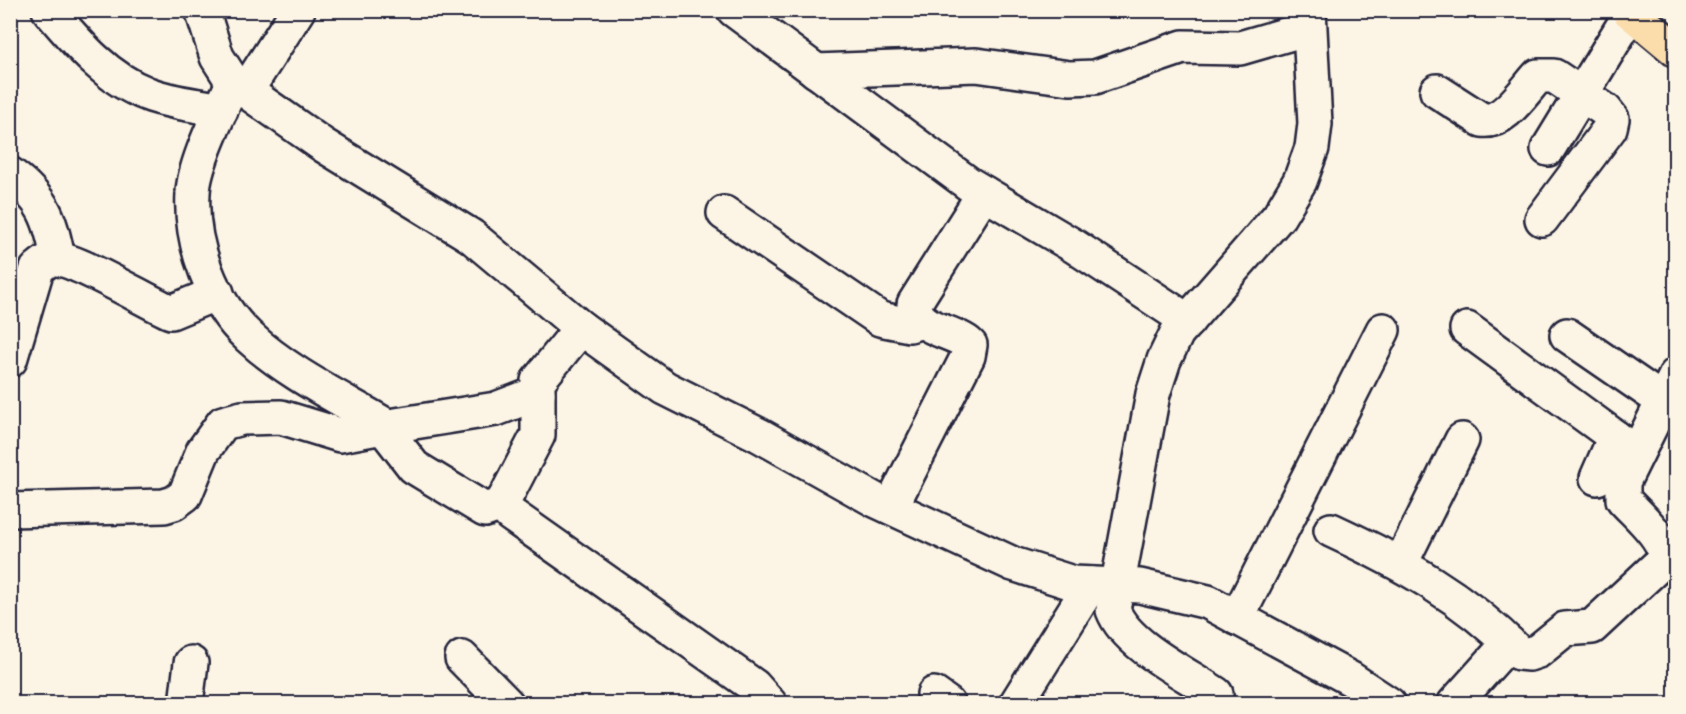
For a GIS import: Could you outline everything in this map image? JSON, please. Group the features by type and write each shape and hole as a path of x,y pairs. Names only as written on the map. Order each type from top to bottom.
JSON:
{"main road":[{"path":"1630,12 1674,46"}],"street":[{"path":"49,10 78,44 127,84 150,95 233,94 323,145 471,236 580,328 665,388 891,507 1013,564 1073,583 1140,586 1208,602 1351,679 1389,704"},
{"path":"202,10 217,57 233,94"},
{"path":"298,10 233,94 192,191 194,229 204,266 227,311 248,337 272,356 385,427 414,467 485,510 502,504 538,435 538,381 580,328"},
{"path":"734,10 984,193 1074,246 1188,321"},
{"path":"1548,149 1630,12"},
{"path":"816,71 976,65 1070,78 1095,77 1183,47 1240,48 1309,19 1316,124 1312,148 1300,181 1279,216 1177,333 1164,360 1153,394 1104,585 1016,704"},
{"path":"1437,91 1482,120 1489,121 1498,119 1538,76 1554,76 1580,96 1605,110 1612,119 1610,128 1542,219"},
{"path":"10,174 31,189 46,213 58,258"},
{"path":"891,507 968,356 970,345 964,339 921,321 914,314 914,304 984,193"},
{"path":"724,213 880,320 910,325 921,321"},
{"path":"10,360 37,269 49,260 58,258 171,312 217,293"},
{"path":"1467,329 1626,445"},
{"path":"1237,618 1383,330"},
{"path":"1567,335 1671,395 1597,478"},
{"path":"10,510 174,503 185,495 203,451 223,423 242,418 281,417 340,435 496,409 538,393"},
{"path":"1401,563 1462,440"},
{"path":"1331,530 1401,563 1442,589 1519,653 1529,654 1538,651 1565,629 1592,627 1664,560 1668,545 1623,499 1626,445"},
{"path":"502,504 510,514 754,686 770,704"},
{"path":"1104,585 1113,610 1124,630 1216,694"},
{"path":"1454,704 1509,643"},
{"path":"462,658 507,704"},
{"path":"186,704 191,663"}]}
